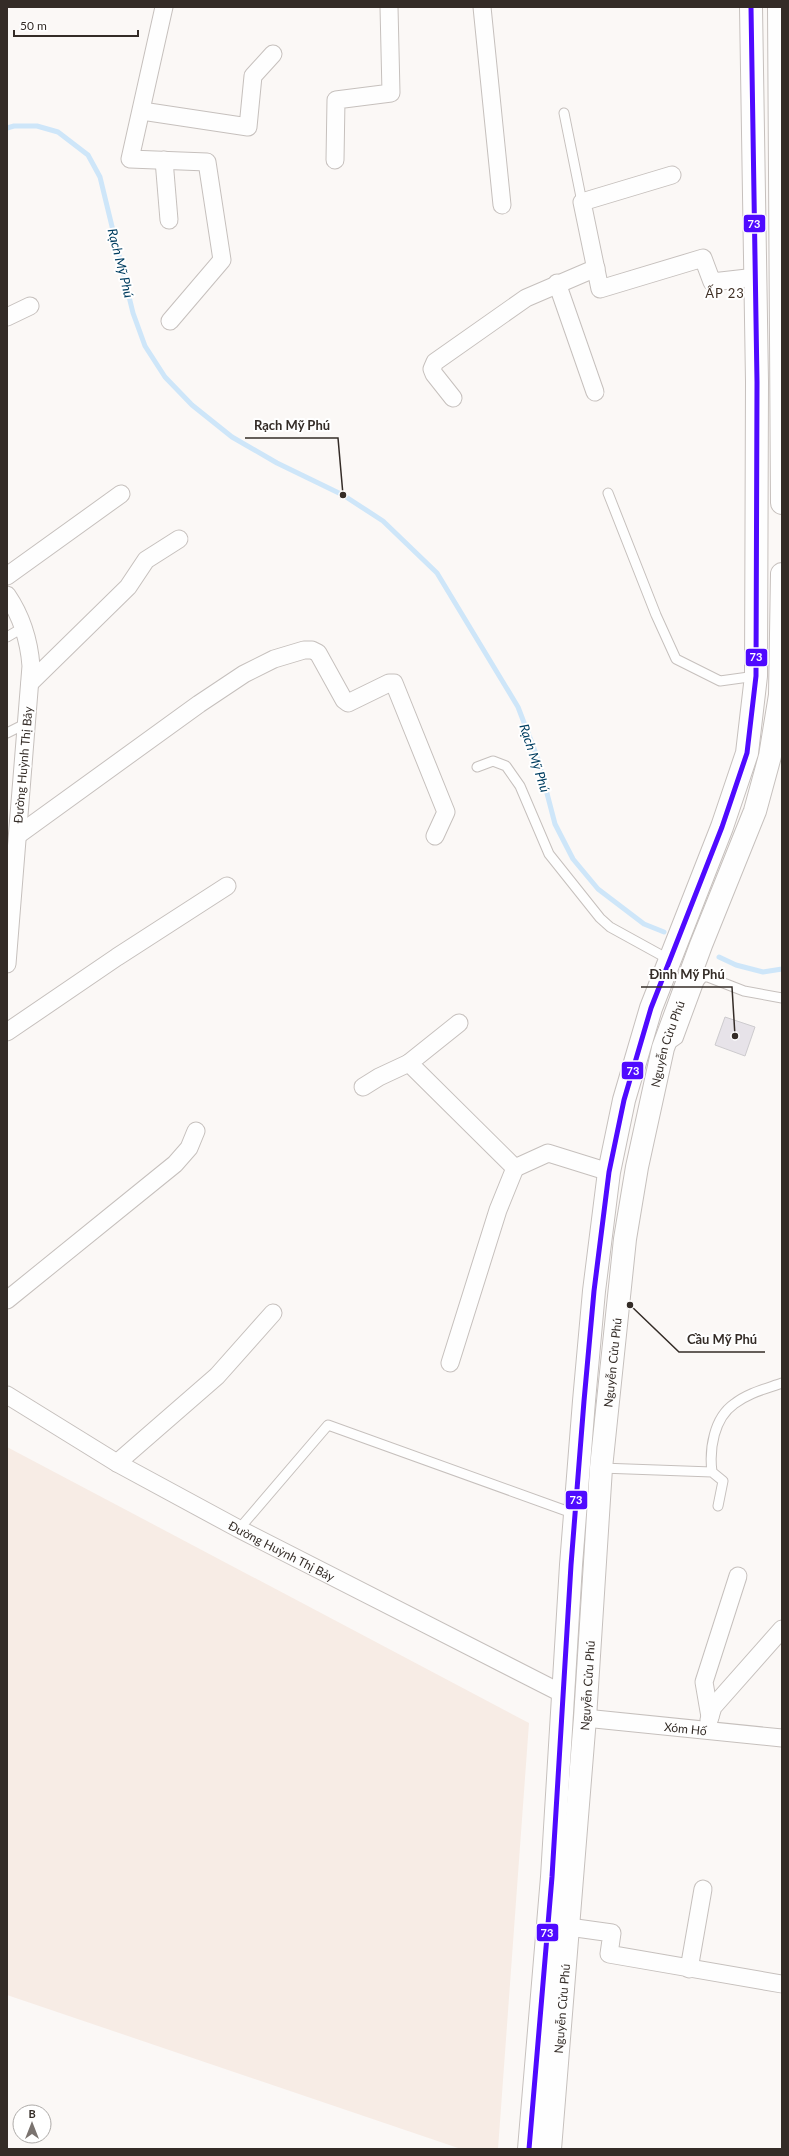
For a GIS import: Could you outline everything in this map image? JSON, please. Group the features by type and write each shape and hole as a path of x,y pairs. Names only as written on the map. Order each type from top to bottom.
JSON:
{"main road":[{"name":"Nguyễn Cửu Phú","path":"529,2149 552,1877 575,1514 594,1291 609,1172 624,1100 651,1008 722,827 747,753 756,676 756,277 750,7"},
{"path":"779,7 782,503"},
{"name":"Nguyễn Cửu Phú","path":"550,2149 585,1718 601,1468 624,1239 637,1167 663,1049 701,945 755,811 770,756 780,695 782,574"},
{"path":"563,1694 585,1718"}],"street":[{"path":"164,7 142,111 130,159 207,162 222,260 170,321"},
{"path":"335,160 336,100 391,93 389,7"},
{"path":"482,7 502,206"},
{"path":"142,111 248,127 253,76 273,54"},
{"path":"164,160 169,220"},
{"path":"672,175 582,202 600,289 703,258 712,282 756,277"},
{"path":"453,398 434,374 432,368 435,362 526,298 557,283 596,268"},
{"path":"557,283 595,392"},
{"path":"7,316 30,306"},
{"path":"7,576 122,494"},
{"path":"30,682 128,587 146,560 179,539"},
{"name":"Đường Huỳnh Thị Bảy","path":"7,595 24,627 30,647 32,666 7,964"},
{"path":"18,835 199,704 244,674 274,659 308,649 318,652 344,700 348,703 389,682 394,683 446,812 435,836"},
{"path":"7,1032 117,957 227,886"},
{"path":"363,1088 379,1077 409,1063 459,1023"},
{"path":"409,1063 515,1168"},
{"path":"7,1300 174,1164 190,1148 196,1131"},
{"path":"450,1363 498,1210 515,1168 548,1153 609,1172"},
{"path":"117,1463 217,1376 273,1314"},
{"name":"Đường Huỳnh Thị Bảy","path":"7,1395 117,1463 239,1529 563,1694"},
{"path":"738,1576 704,1682 707,1724 782,1738"},
{"name":"Xóm Hố","path":"585,1718 707,1724 713,1707 782,1629"},
{"path":"689,1969 703,1889"},
{"path":"569,1927 612,1933 609,1954 782,1984"}],"lane":[{"path":"564,113 582,202"},
{"path":"608,493 656,615 676,659 720,681 756,676"},
{"path":"7,637 24,627"},
{"path":"7,733 27,723"},
{"path":"477,767 493,761 505,764 520,786 549,854 600,918 610,927 670,960"},
{"path":"663,1049 678,1039 699,982 703,977 708,977 753,993 782,998"},
{"path":"712,1472 710,1460 713,1439 720,1420 732,1404 750,1394 782,1384"},
{"path":"239,1529 328,1425 575,1514"},
{"path":"601,1468 712,1472 723,1481 718,1506"}],"shaded area":[{"path":"7,1447 529,1723 498,2149 461,2149 7,1995"}],"building":[{"path":"725,1017 755,1027 745,1056 715,1045"}],"waterway":[{"name":"Rạch Mỹ Phú","path":"7,128 14,126 37,126 58,132 88,155 100,177 133,313 145,346 165,377 192,405 232,437 277,463 343,495 383,521 437,573 518,707 538,759 555,824 573,859 598,889 644,924 664,932"},
{"name":"Rạch Mỹ Phú","path":"719,957 736,965 763,972 782,969"}],"transit line":[{"name":"73","path":"529,2149 552,1877 571,1565 584,1401 594,1291 609,1172 624,1100 651,1008 722,827 747,753 756,676 757,382 751,7"}],"place":[{"name":"Rạch Mỹ Phú","path":"343,495"},
{"name":"Đình Mỹ Phú","path":"735,1036"},
{"name":"Cầu Mỹ Phú","path":"630,1305"}],"district":[{"name":"ẤP 23","path":"725,293"}]}
